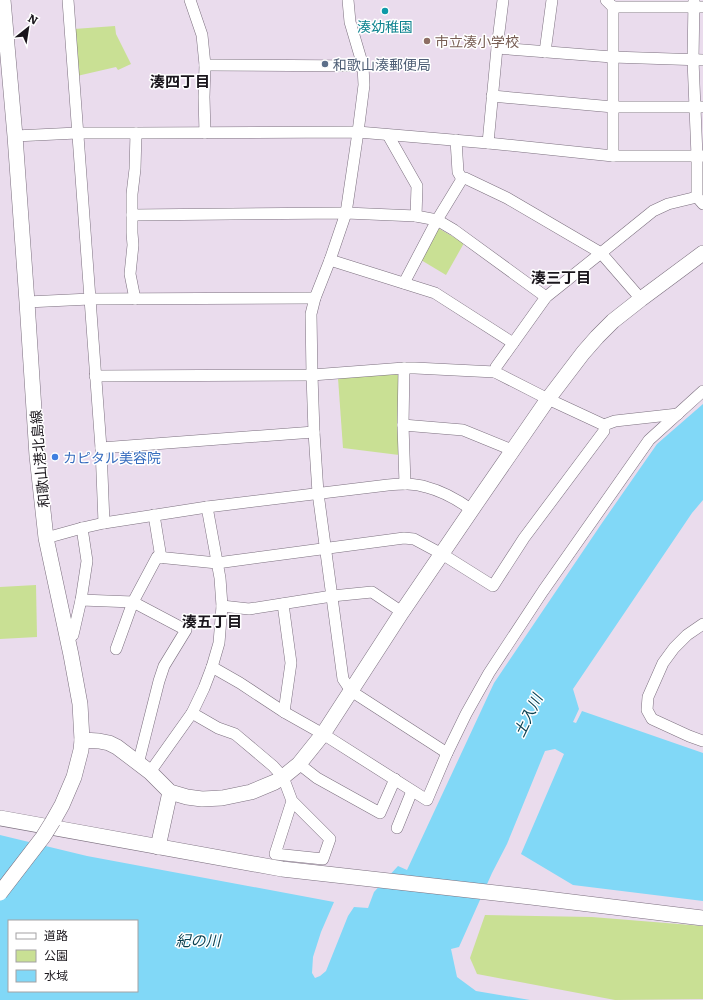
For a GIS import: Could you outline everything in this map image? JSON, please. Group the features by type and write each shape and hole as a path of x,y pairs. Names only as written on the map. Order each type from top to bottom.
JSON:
{"street":[{"name":"和歌山港北島線","path":"0,893 43,837 62,805 74,777 82,740 80,704 68,639 46,538 37,456 15,136 3,0"},
{"path":"68,0 101,448 104,523"},
{"path":"190,0 202,35 205,65 205,133"},
{"path":"348,0 350,22 363,66 364,85 346,213 315,298 311,314 314,432 318,493 343,679 351,691 447,754"},
{"path":"488,143 503,0"},
{"path":"545,52 552,0"},
{"path":"494,372 496,367 546,297 653,211 668,204 700,201 697,4 610,4 613,156"},
{"path":"497,48 612,57 698,60"},
{"path":"205,65 363,66"},
{"path":"492,96 613,107 699,107"},
{"path":"15,136 78,133 358,132 488,143 613,156 700,156"},
{"path":"135,299 130,274 133,245 132,194 135,170 136,133"},
{"path":"388,135 417,186 416,216"},
{"path":"456,140 458,172 462,179"},
{"path":"462,179 465,178 507,198 601,253 640,299"},
{"path":"404,284 437,220 462,179"},
{"path":"132,215 346,213 416,216 437,220 454,230 546,297"},
{"path":"82,740 109,743 117,747 144,768 170,792 188,797 202,799 222,798 251,792 283,777 299,764 323,734 402,612 512,450 583,353 613,321 640,299 703,253"},
{"path":"330,260 435,293 513,343"},
{"path":"27,302 90,299 315,298"},
{"path":"95,376 312,375 404,368 494,372 548,399 604,424 615,421 678,414"},
{"path":"404,368 403,425 405,484"},
{"path":"212,667 240,683 284,712 323,734 427,800 466,714 489,673 543,591 649,440 703,392"},
{"path":"116,649 133,602 157,557 217,563 404,538 414,539 442,554 493,586 524,538 604,431 604,424"},
{"path":"403,425 463,430 512,450"},
{"path":"101,448 314,432"},
{"path":"46,538 104,523 154,515 388,485 405,484 425,486 444,493 472,510"},
{"path":"144,768 192,713 204,688 219,643 222,606 220,578 207,507"},
{"path":"154,515 161,558"},
{"path":"68,639 73,635 81,600 87,561 82,528"},
{"path":"222,606 249,609 332,596 372,592 402,612"},
{"path":"81,600 133,602 186,630 164,666 159,681 144,768"},
{"path":"283,604 291,663 284,712"},
{"path":"703,624 687,635 674,648 663,663 648,697 647,710 652,719 703,741"},
{"path":"192,713 218,728 235,734 273,766 283,777 292,801 330,839 323,859 275,854 292,801"},
{"path":"299,764 317,778 380,813 394,779"},
{"path":"397,828 412,791"},
{"path":"158,846 170,792"},
{"path":"0,818 282,869 703,918"}],"green space":[{"path":"115,26 116,34 131,64 118,70 116,67 77,76 74,29"},
{"path":"438,228 464,243 446,275 421,260"},
{"path":"396,374 399,376 399,455 343,448 338,378"},
{"path":"36,585 37,637 0,639 0,587"},
{"path":"485,915 592,917 703,926 703,999 615,1000 477,974 470,958"}],"water":[{"path":"703,404 703,500 692,513 573,689 579,709 573,722 576,723 582,711 703,753 703,901 573,885 521,854 564,754 555,749 545,751 507,844 492,873 459,947 451,949 457,977 476,991 530,1000 0,1000 0,835 87,856 334,902 321,932 313,957 312,973 315,978 320,976 326,971 348,916 354,907 368,908 374,892 398,866 407,870 494,683 657,444"}],"place":[{"name":"湊幼稚園","path":"385,11"},
{"name":"市立湊小学校","path":"427,41"},
{"name":"和歌山湊郵便局","path":"325,64"},
{"name":"カピタル美容院","path":"55,457"}],"district":[{"name":"湊四丁目","path":"180,80"},
{"name":"湊三丁目","path":"561,276"},
{"name":"湊五丁目","path":"212,620"}],"water label":[{"name":"土入川","path":"527,715"},
{"name":"紀の川","path":"198,939"}]}
